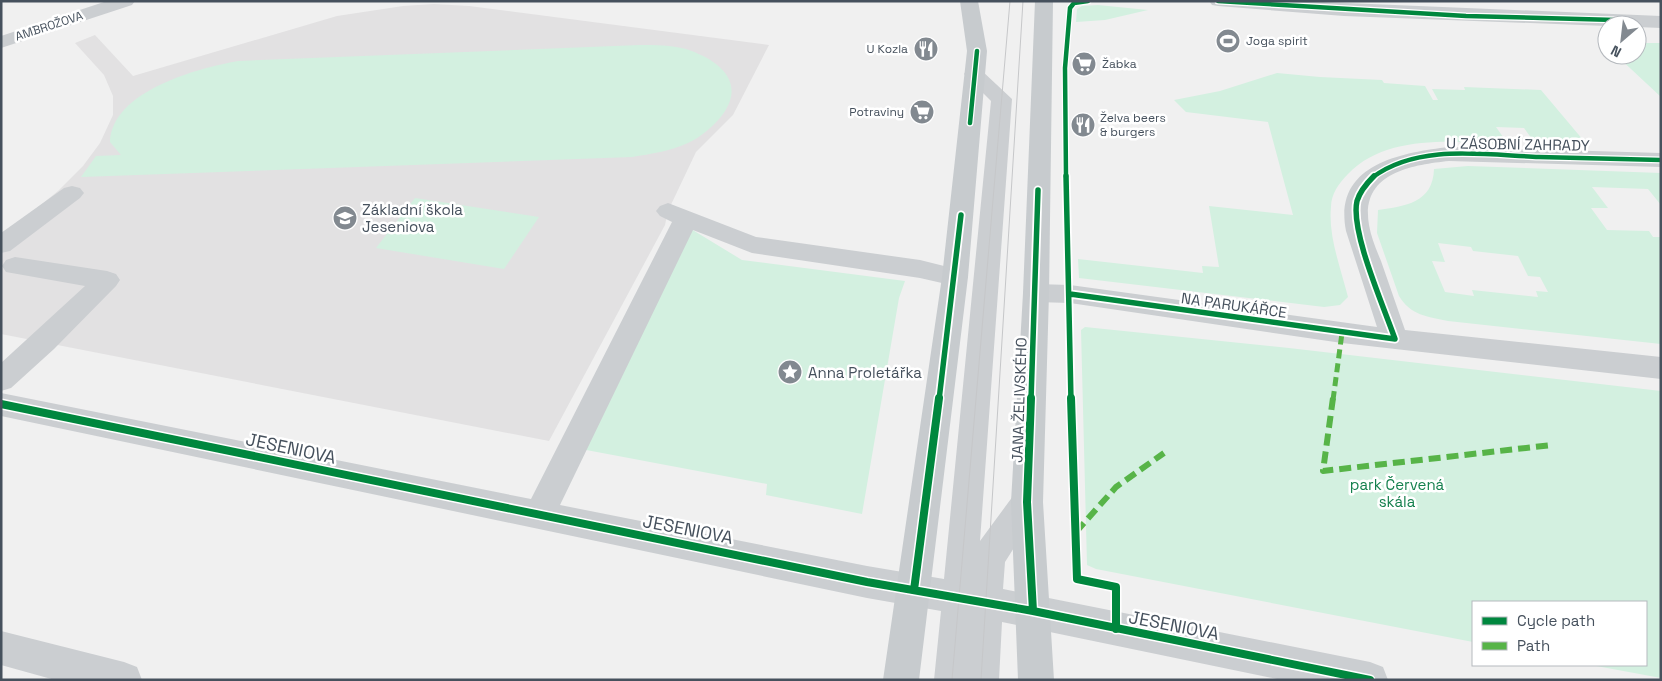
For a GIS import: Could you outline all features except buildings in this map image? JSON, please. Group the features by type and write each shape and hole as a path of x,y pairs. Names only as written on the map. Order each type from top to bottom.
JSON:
{"main road":[{"path":"901,680 956,277 977,51 969,1"},
{"name":"JANA ŽELIVSKÉHO","path":"1036,680 1027,502 1036,293 1044,1"}],"street":[{"name":"AMBROŽOVA","path":"4,38 126,1"},
{"path":"1218,1 1354,10 1597,20"},
{"path":"1597,1 1611,15"},
{"path":"1647,21 1661,22"},
{"path":"974,74 1002,99 972,601 981,680"},
{"name":"U ZÁSOBNÍ ZAHRADY","path":"1395,338 1362,245 1356,221 1356,202 1363,187 1373,176 1397,162 1422,156 1449,154 1661,160"},
{"path":"8,255 72,193"},
{"path":"540,514 677,215 752,245 920,269 956,277"},
{"path":"1,380 44,342 107,280 8,255"},
{"name":"NA PARUKÁŘCE","path":"1036,293 1070,294 1395,338 1661,368"},
{"name":"JESENIOVA","path":"1,404 867,582 1033,611 1370,680"},
{"path":"952,680 972,601 988,558 1027,502"},
{"path":"1,648 124,680"}],"shaded area":[{"name":"Základní škola Jeseniova","path":"434,4 469,6 769,45 733,115 696,152 668,211 665,225 549,441 1,334 1,237 58,191 83,166 100,143 113,115 113,96 104,75 75,43 95,35 133,76 337,16 403,6"}],"green space":[{"path":"1098,5 1148,10 1105,20 1076,22 1077,9 1082,6"},
{"path":"1647,43 1661,43 1661,97 1627,65 1647,65"},
{"path":"640,45 675,47 697,53 717,65 725,72 730,81 732,91 730,102 723,114 716,123 693,141 667,150 632,157 81,177 96,156 121,155 110,142 114,124 125,109 141,96 180,76 221,64 238,61"},
{"path":"1277,73 1382,80 1384,83 1425,86 1433,100 1438,100 1432,89 1465,90 1464,87 1541,90 1589,147 1537,146 1524,128 1496,127 1508,144 1467,142 1423,143 1402,146 1382,152 1364,161 1342,181 1336,189 1331,202 1333,241 1348,297 1340,305 1324,307 1079,278 1078,259 1203,273 1202,266 1219,267 1209,206 1293,215 1268,122 1186,112 1174,100 1220,91"},
{"path":"1468,166 1661,173 1661,205 1648,189 1592,187 1608,208 1591,208 1607,230 1649,231 1653,237 1661,237 1661,344 1448,321 1420,314 1408,307 1399,296 1377,233 1378,210 1398,207 1416,201 1423,196 1429,189 1434,169","holes":["1438,243 1471,247 1473,251 1518,256 1528,276 1540,277 1548,292 1536,291 1538,297 1472,290 1474,296 1445,292 1432,261 1445,262"]},
{"path":"415,198 539,217 504,269 376,248"},
{"path":"691,229 742,260 905,281 899,298 862,514 766,495 767,484 581,449"},
{"name":"park Červená skála","path":"1085,327 1289,348 1661,391 1661,678 1596,666 1647,666 1647,601 1472,601 1472,642 1096,569 1087,565 1081,330"}],"tram line":[{"path":"952,680 1010,1"},
{"path":"981,680 1023,1"}],"marked path":[{"path":"1342,333 1323,471 1552,445"},
{"path":"1076,532 1116,487 1164,453"}],"cycle path":[{"path":"1088,1 1074,3 1070,8 1065,68 1067,254 1077,579 1116,587 1116,629"},
{"path":"1218,1 1466,16 1597,20"},
{"path":"970,123 977,51"},
{"path":"1070,294 1395,339 1361,243 1356,219 1357,201 1364,187 1373,176 1401,162 1449,154 1661,160"},
{"path":"1033,611 1027,502 1036,293 1038,190"},
{"path":"914,590 955,277 961,215"},
{"path":"1,404 867,582 1033,611 1370,680"}],"place":[{"name":"Joga spirit","path":"1228,41"},
{"name":"U Kozla","path":"926,49"},
{"name":"Žabka","path":"1084,64"},
{"name":"Potraviny","path":"922,112"},
{"name":"Želva beers & burgers","path":"1083,125"},
{"name":"Základní škola Jeseniova","path":"345,218"},
{"name":"Anna Proletářka","path":"790,372"}]}
